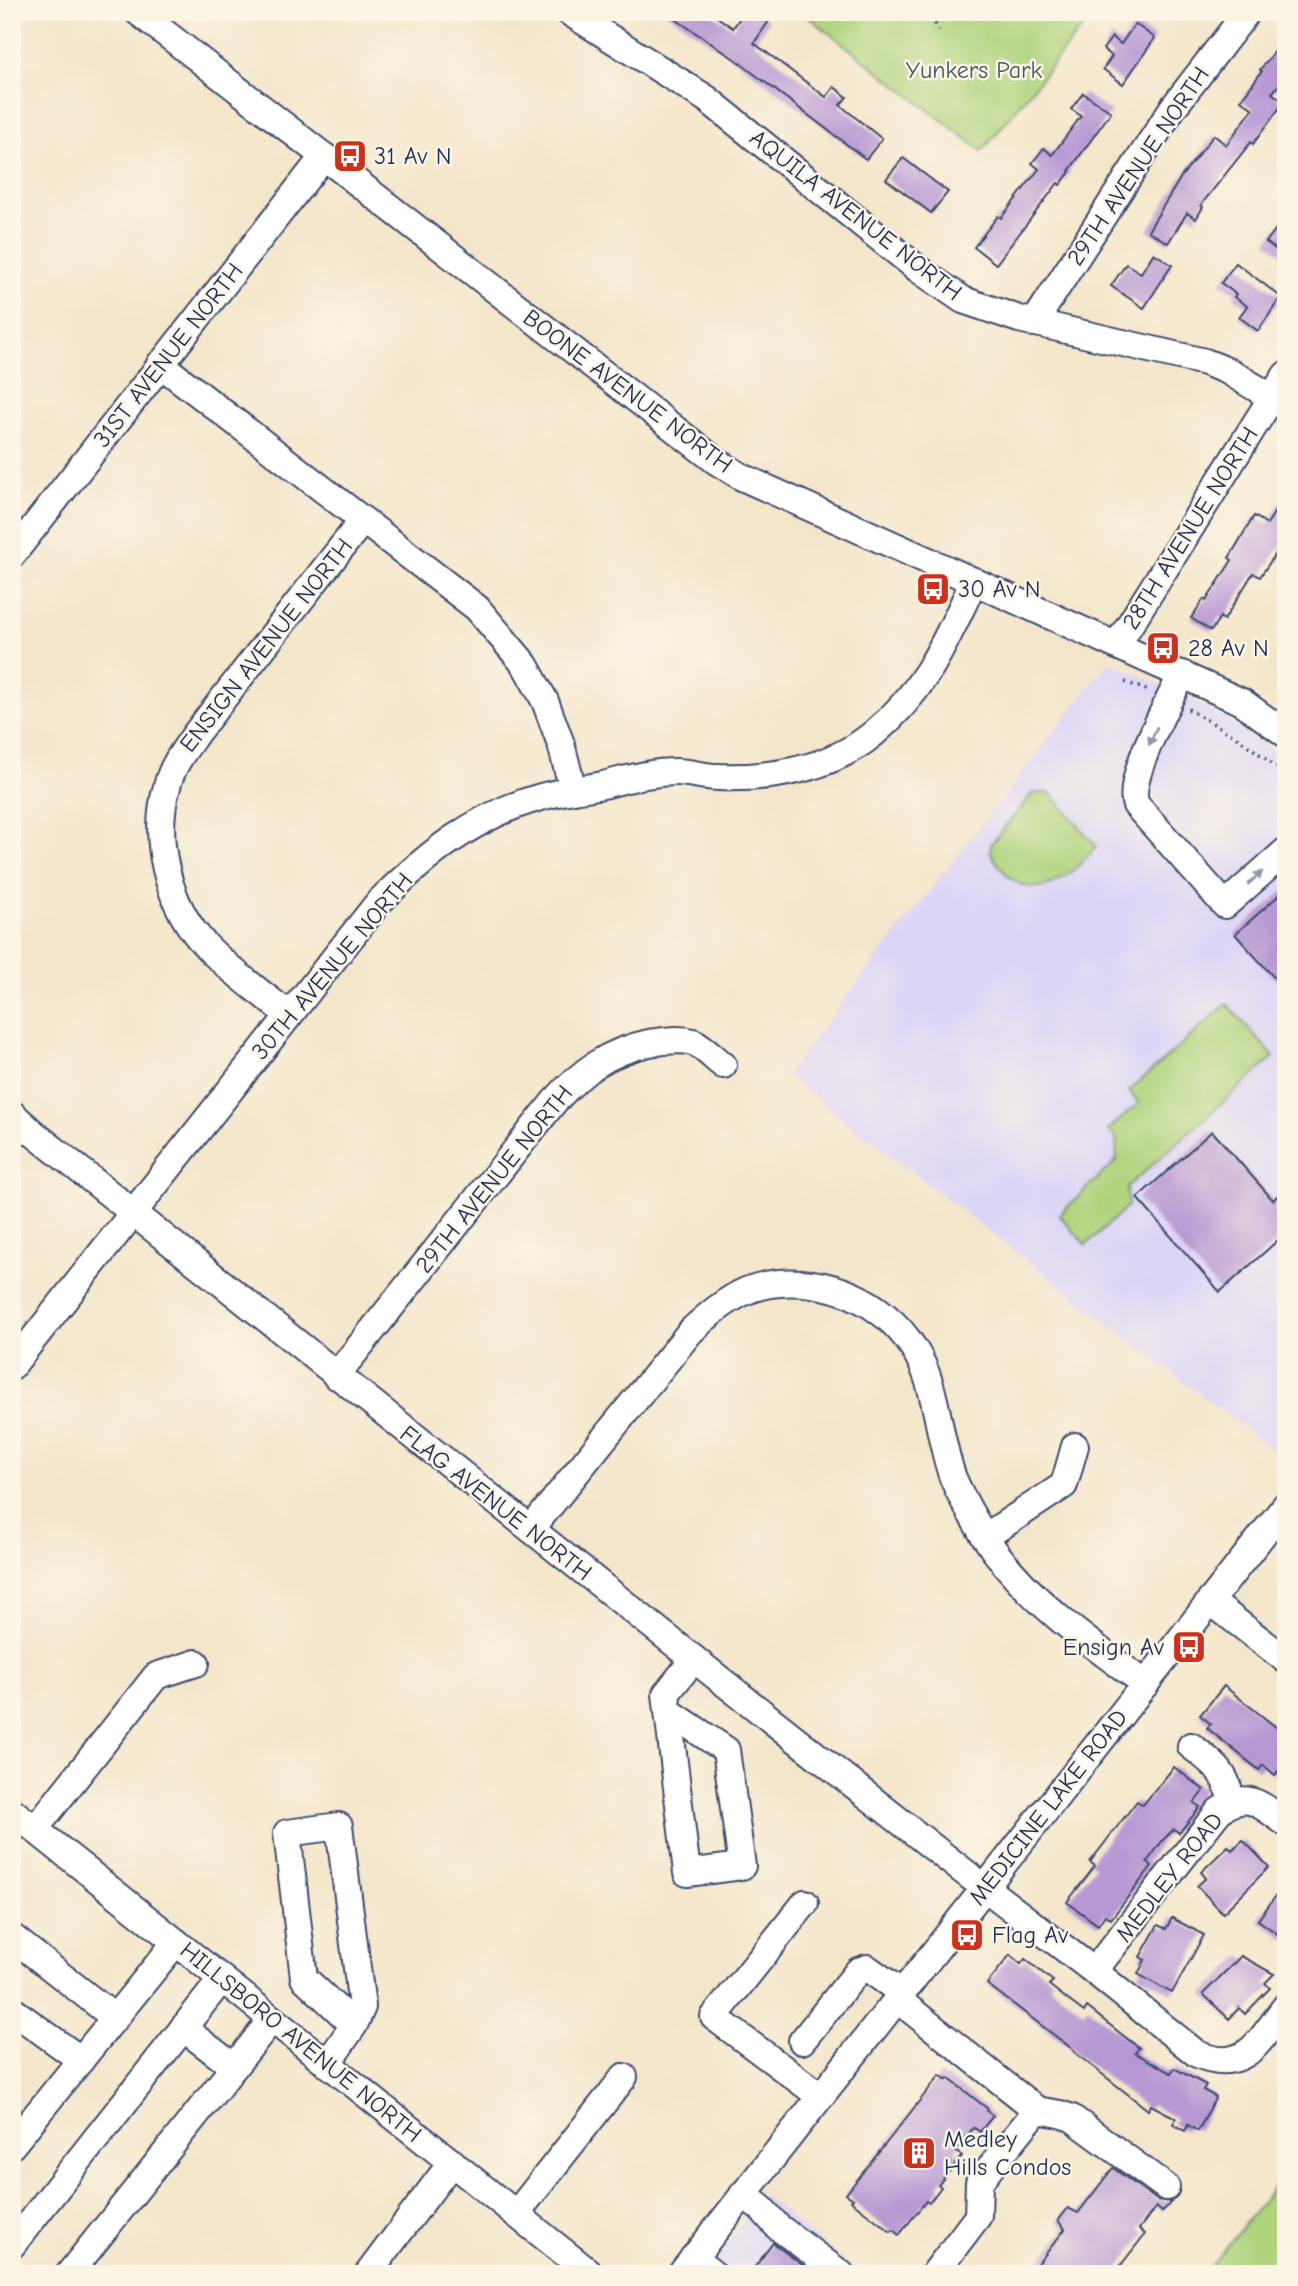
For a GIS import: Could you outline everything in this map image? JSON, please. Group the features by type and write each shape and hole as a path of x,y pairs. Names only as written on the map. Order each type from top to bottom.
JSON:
{"street":[{"name":"BOONE AVENUE NORTH","path":"138,12 716,461 743,477 1242,702 1286,734"},
{"name":"29TH AVENUE NORTH","path":"1034,323 1172,109 1247,12"},
{"name":"AQUILA AVENUE NORTH","path":"586,16 707,99 937,283 963,300 1034,323 1205,362 1228,371 1278,402"},
{"name":"31ST AVENUE NORTH","path":"12,555 324,156"},
{"path":"160,364 477,608 524,665 545,701 561,744 573,790"},
{"name":"28TH AVENUE NORTH","path":"1117,645 1278,402 1286,375"},
{"name":"ENSIGN AVENUE NORTH","path":"289,1016 205,945 185,918 171,885 162,850 161,815 168,781 179,758 363,520"},
{"name":"30TH AVENUE NORTH","path":"12,1366 378,903 415,866 458,834 500,812 538,797 638,775 677,772 715,777 756,778 798,771 836,757 871,736 902,707 927,676 947,641 974,581"},
{"path":"1182,674 1138,771 1132,797 1136,805 1225,905 1286,851"},
{"name":"29TH AVENUE NORTH","path":"336,1376 575,1078 601,1060 630,1047 668,1040 695,1043 723,1065"},
{"name":"FLAG AVENUE NORTH","path":"12,1114 336,1376 1197,2054 1213,2060 1229,2061 1244,2056 1286,2006"},
{"path":"531,1530 690,1332 716,1307 742,1292 772,1283 831,1287 857,1297 899,1327 929,1382 953,1476 985,1537 1022,1584 1065,1622 1146,1685"},
{"path":"985,1537 1064,1485 1075,1446"},
{"name":"MEDICINE LAKE ROAD","path":"695,2268 743,2194 1286,1505"},
{"path":"1210,1601 1286,1660"},
{"path":"668,1711 726,1750 742,1866 688,1872 668,1711 666,1694 694,1659"},
{"path":"21,1823 156,1676 196,1663"},
{"path":"1191,1746 1222,1774 1229,1786 1231,1802"},
{"name":"MEDLEY ROAD","path":"1094,1971 1219,1811 1231,1802 1243,1799 1257,1802 1284,1820"},
{"name":"HILLSBORO AVENUE NORTH","path":"21,1823 176,1942 591,2274"},
{"path":"327,2064 354,2025 362,2007 339,1826 286,1833 304,1978 354,2025"},
{"path":"805,1903 714,2017 820,2096"},
{"path":"12,1937 115,2018"},
{"path":"12,2145 176,1942"},
{"path":"802,2041 858,1971 867,1968 1037,2110 1060,2113 1072,2118 1166,2187"},
{"path":"12,2245 222,1979"},
{"path":"12,2010 81,2060"},
{"path":"69,2274 272,2019"},
{"path":"183,2028 234,2067"},
{"path":"516,2214 624,2077"},
{"path":"934,2274 978,2216 979,2182 1037,2110"},
{"path":"361,2273 452,2162"},
{"path":"743,2194 761,2208 778,2227 841,2274"}],"path":[{"path":"927,12 939,30"},
{"path":"1125,682 1207,719 1238,738 1286,774"}],"shaded area":[{"path":"1109,661 1216,712 1247,730 1286,761 1286,1461 786,1075"},
{"path":"763,2195 858,2274 703,2274"}],"green space":[{"name":"Yunkers Park","path":"802,12 1095,12 982,151"},
{"path":"1033,793 1050,793 1096,846 1070,873 1056,882 1042,886 1028,886 1015,881 1002,869 990,851 992,843"},
{"path":"1227,1004 1274,1057 1127,1187 1128,1206 1086,1245 1059,1215 1117,1160 1116,1138 1108,1130 1139,1103 1129,1091"},
{"path":"1286,2172 1286,2274 1205,2274"}],"building":[{"path":"665,12 710,12 733,28 744,12 757,12 769,21 754,43 826,97 834,87 847,97 840,105 882,139 866,159 736,60"},
{"path":"1135,24 1155,38 1123,84 1103,69 1112,56 1103,49 1112,37 1121,44"},
{"path":"1286,38 1286,77 1272,93 1284,102 1253,144 1251,142 1201,205 1203,207 1196,219 1187,213 1168,243 1148,231 1181,177 1214,135 1226,145 1253,109 1241,100 1262,71 1260,70"},
{"path":"1083,93 1111,112 1070,172 1060,185 1058,183 996,264 974,247 998,216 1001,218 1039,169 1032,163 1044,148 1052,155 1081,116 1071,109"},
{"path":"903,158 948,192 931,213 886,179"},
{"path":"1286,216 1286,257 1266,242"},
{"path":"1154,253 1172,265 1144,308 1111,286 1126,264 1141,273"},
{"path":"1236,263 1281,297 1258,331 1239,317 1247,306 1221,283"},
{"path":"1286,494 1286,538 1260,577 1253,573 1224,620 1220,617 1211,631 1191,618 1204,599 1206,601 1232,560 1229,558 1254,516 1267,524"},
{"path":"1286,889 1286,991 1235,934"},
{"path":"1212,1131 1273,1200 1286,1188 1286,1233 1220,1292 1137,1198"},
{"path":"1224,1686 1286,1735 1286,1761 1275,1775 1263,1765 1259,1770 1207,1728 1211,1724 1200,1715"},
{"path":"1174,1767 1204,1790 1194,1803 1200,1807 1179,1833 1174,1829 1163,1840 1147,1862 1152,1866 1111,1919 1105,1915 1098,1925 1067,1902 1095,1866 1090,1862 1137,1801 1143,1805"},
{"path":"1243,1840 1269,1867 1223,1913 1197,1886 1206,1878 1201,1872 1228,1846 1232,1850"},
{"path":"1286,1882 1286,1940 1258,1920"},
{"path":"1172,1918 1204,1935 1172,1993 1138,1974 1145,1960 1140,1957 1158,1925 1166,1929"},
{"path":"1010,1955 1021,1964 1025,1959 1053,1981 1049,1985 1084,2012 1087,2007 1139,2048 1135,2053 1171,2073 1174,2068 1206,2085 1203,2090 1216,2097 1198,2131 1188,2125 1185,2131 1173,2124 1176,2118 1151,2105 1148,2110 987,1984"},
{"path":"1241,1956 1274,1974 1265,1983 1270,1988 1245,2014 1239,2008 1229,2019 1203,1994"},
{"name":"Medley Hills Condos","path":"940,2075 947,2080 948,2078 988,2109 993,2116 980,2132 974,2127 955,2151 962,2156 938,2185 941,2187 929,2203 926,2201 899,2235 893,2230 891,2232 851,2201 853,2199 846,2194"},
{"name":"Medley Hills Condos","path":"1113,2168 1157,2200 1171,2202 1162,2212 1156,2207 1139,2229 1145,2234 1114,2274 1030,2274 1065,2229 1058,2221 1068,2208 1078,2213"},
{"path":"773,2243 814,2274 761,2274 754,2268"}],"place":[{"name":"31 Av N","path":"350,156"},
{"name":"30 Av N","path":"933,589"},
{"name":"28 Av N","path":"1163,648"},
{"name":"Ensign Av","path":"1189,1647"},
{"name":"Flag Av","path":"967,1935"},
{"name":"Medley Hills Condos","path":"919,2153"}]}
